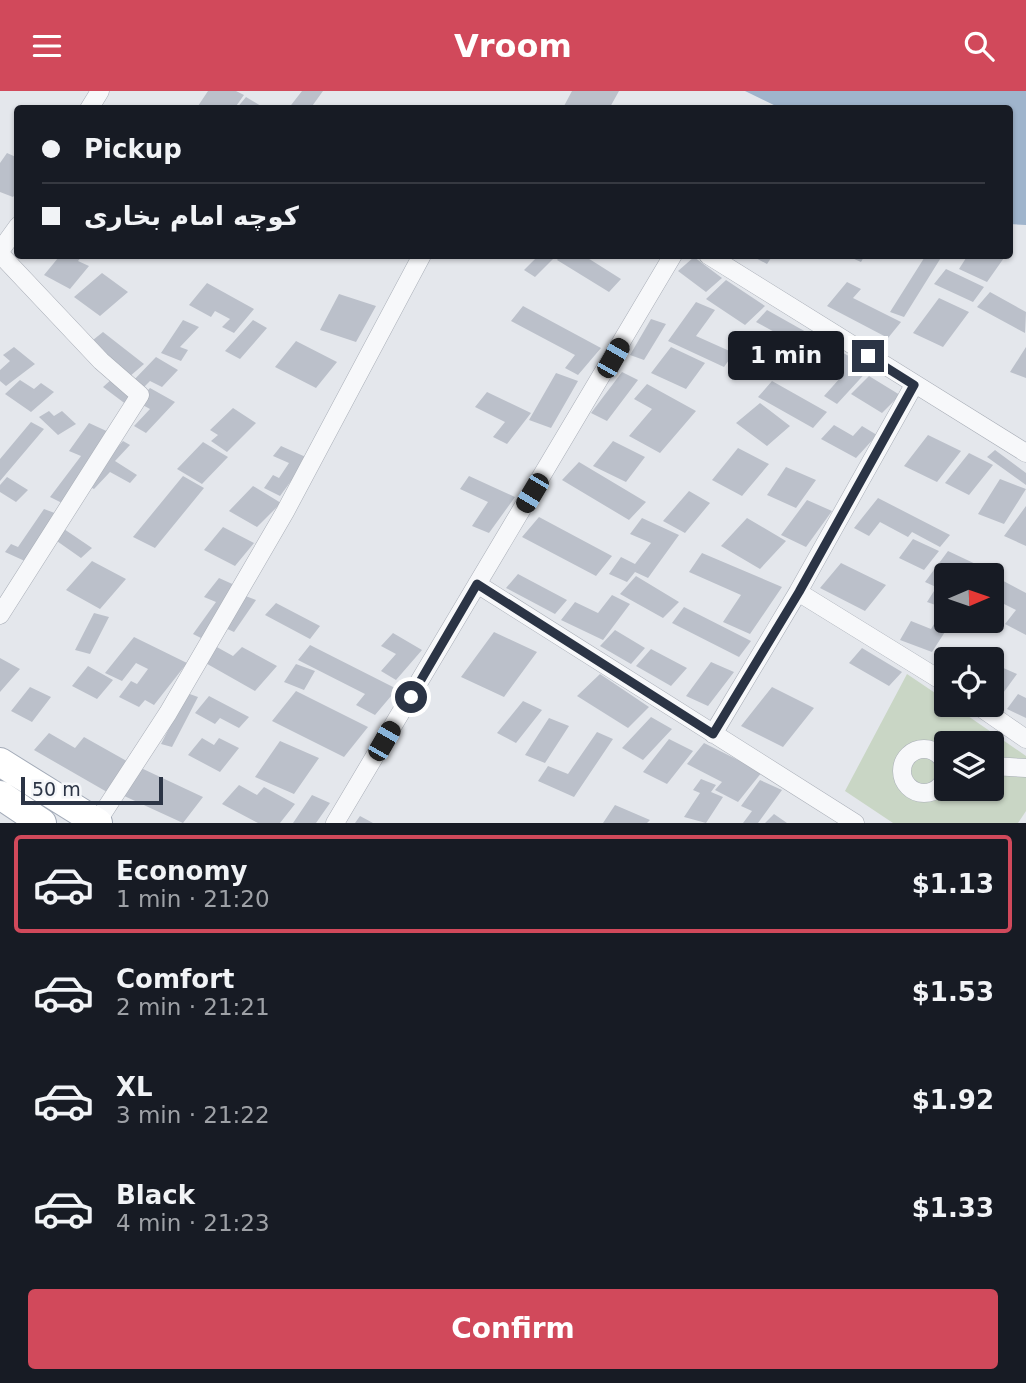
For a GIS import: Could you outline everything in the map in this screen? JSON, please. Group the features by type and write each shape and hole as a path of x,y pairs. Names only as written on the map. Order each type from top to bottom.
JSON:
{"main road":[{"path":"0,762 97,823"},
{"path":"0,795 41,823"}],"street":[{"path":"0,615 140,394 102,361 0,253 14,232"},
{"path":"97,823 168,713 278,524 420,259"},
{"path":"335,823 671,259"},
{"path":"714,259 1026,453"},
{"path":"713,734 799,592 914,385"},
{"path":"477,584 855,823"},
{"path":"799,592 934,676"},
{"path":"994,717 1026,739"},
{"path":"1004,767 1026,768"}],"green space":[{"path":"907,674 934,692 934,717 969,717 990,731 934,731 934,801 1004,801 1004,741 1026,756 1026,811 1018,823 893,823 845,791"}],"water":[{"path":"745,91 1026,91 1026,225 1013,224 1013,105 774,105"}],"building":[{"path":"208,91 236,91 244,95 237,105 199,105"},
{"path":"302,91 323,91 313,105 291,105"},
{"path":"572,91 619,91 611,105 565,105"},
{"path":"246,97 259,105 239,105"},
{"path":"7,153 14,156 13,197 0,192 0,163"},
{"path":"57,259 80,259 78,261 89,266 70,289 44,275"},
{"path":"535,259 553,259 535,277 524,270"},
{"path":"589,259 621,279 609,292 557,260"},
{"path":"692,259 697,259 722,278 706,292 678,271"},
{"path":"758,259 770,259 767,264"},
{"path":"923,259 940,259 904,317 890,312"},
{"path":"965,259 1003,259 987,282 959,269"},
{"path":"946,269 984,287 973,302 934,284"},
{"path":"102,273 128,292 100,316 74,297"},
{"path":"726,280 765,306 745,325 706,299"},
{"path":"847,282 861,289 853,298 901,322 888,338 827,306"},
{"path":"207,283 254,309 234,333 222,327 230,319 215,311 211,317 189,305"},
{"path":"990,292 1026,312 1025,333 977,307"},
{"path":"339,294 376,306 356,342 320,330"},
{"path":"939,298 969,312 943,347 913,333"},
{"path":"696,302 715,310 696,336 734,353 724,367 668,341"},
{"path":"523,306 601,348 578,375 565,368 575,355 511,321"},
{"path":"767,310 870,368 837,404 824,396 841,377 792,350 774,371 757,361 780,335 756,322"},
{"path":"651,319 666,324 644,360 630,355"},
{"path":"183,320 199,327 180,347 188,350 181,361 161,353"},
{"path":"253,320 267,328 240,359 225,351"},
{"path":"103,332 144,364 129,377 88,344"},
{"path":"296,341 337,362 316,388 275,367"},
{"path":"14,347 35,364 6,386 0,381 0,370 10,361 3,355"},
{"path":"671,347 705,363 686,389 651,373"},
{"path":"1026,347 1026,378 1010,372"},
{"path":"156,357 178,370 162,387 150,381 143,388 132,382"},
{"path":"622,372 638,380 607,421 591,413"},
{"path":"556,373 578,381 551,428 529,420"},
{"path":"869,376 900,395 882,413 851,394"},
{"path":"113,378 137,396 127,405 103,387"},
{"path":"20,380 34,389 41,383 54,392 31,412 5,394"},
{"path":"772,381 827,412 813,428 758,397"},
{"path":"647,384 696,411 660,453 629,436 652,409 634,399"},
{"path":"150,388 175,402 146,433 134,426 150,409 137,402"},
{"path":"487,392 531,413 507,444 493,437 505,422 475,407"},
{"path":"760,403 790,426 767,446 736,423"},
{"path":"233,408 256,423 227,452 211,441 218,435 210,430"},
{"path":"49,411 54,416 62,411 76,424 58,435 39,417"},
{"path":"31,422 44,429 0,481 0,459"},
{"path":"89,423 113,434 62,503 50,497 81,456 69,451"},
{"path":"834,425 853,436 862,426 877,435 856,458 821,439"},
{"path":"928,435 961,451 937,482 904,466"},
{"path":"123,441 130,445 115,461 137,475 130,483 110,472 94,489 84,484"},
{"path":"613,441 645,457 626,482 593,466"},
{"path":"203,442 228,457 202,484 177,469"},
{"path":"281,446 308,458 280,496 264,488 273,475 279,478 289,463 273,456"},
{"path":"738,448 769,464 742,496 712,480"},
{"path":"995,450 1026,473 1026,485 987,457"},
{"path":"969,453 993,465 969,495 945,483"},
{"path":"579,462 646,502 629,520 562,480"},
{"path":"786,467 816,480 796,508 767,495"},
{"path":"183,476 204,488 155,548 133,537"},
{"path":"469,476 515,497 489,533 472,526 488,502 460,489"},
{"path":"7,477 28,490 16,502 0,492 0,485"},
{"path":"1000,479 1026,489 1004,524 978,514"},
{"path":"253,486 281,503 257,527 229,511"},
{"path":"689,491 710,503 685,533 663,521"},
{"path":"878,498 950,535 940,547 912,532 908,537 880,522 869,536 854,528"},
{"path":"807,500 832,511 806,547 781,535"},
{"path":"1026,506 1026,546 1004,536"},
{"path":"44,509 60,515 27,562 5,552 11,544 18,547"},
{"path":"539,517 612,556 596,576 522,537"},
{"path":"642,518 679,535 648,578 635,572 627,582 609,574 621,557 635,564 651,543 630,534"},
{"path":"747,518 786,541 760,569 721,546"},
{"path":"223,527 254,543 235,566 204,550"},
{"path":"64,529 92,548 81,558 54,539"},
{"path":"913,539 939,551 924,570 899,558"},
{"path":"948,551 974,563 939,563"},
{"path":"702,553 782,587 750,634 723,622 741,595 689,572"},
{"path":"92,561 126,579 100,609 66,590"},
{"path":"841,563 886,585 865,611 820,588"},
{"path":"934,570 934,586 925,582"},
{"path":"518,574 567,600 555,614 506,588"},
{"path":"636,576 679,602 663,618 620,594"},
{"path":"219,578 239,587 201,638 193,634 216,602 204,597"},
{"path":"1004,581 1026,593 1026,635 1005,624 1016,610 1004,604"},
{"path":"934,591 934,604 927,602"},
{"path":"243,595 256,600 234,632 221,626"},
{"path":"612,595 630,604 603,640 561,620 575,602 598,613"},
{"path":"276,603 320,626 310,639 265,615"},
{"path":"684,607 751,641 739,657 672,623"},
{"path":"94,613 109,617 90,654 75,650"},
{"path":"911,621 931,629 934,624 934,633 944,633 932,652 900,640"},
{"path":"615,630 645,648 631,664 600,646"},
{"path":"494,632 537,652 504,697 461,677"},
{"path":"393,633 422,650 396,680 381,671 396,654 381,646"},
{"path":"134,637 187,663 154,705 145,700 139,707 119,697 131,681 137,684 148,669 136,663 122,681 105,673"},
{"path":"310,645 397,689 375,715 356,705 365,694 298,660"},
{"path":"215,646 233,656 242,647 277,666 255,691 202,661"},
{"path":"862,648 902,672 889,686 849,663"},
{"path":"651,649 687,668 671,686 636,666"},
{"path":"0,658 20,669 0,692"},
{"path":"711,662 734,672 708,706 686,696"},
{"path":"296,664 315,671 304,690 284,682"},
{"path":"88,666 113,680 97,699 72,686"},
{"path":"1004,668 1017,674 1004,692"},
{"path":"600,674 649,707 628,728 577,696"},
{"path":"30,687 51,697 32,722 11,711"},
{"path":"772,687 814,708 783,747 741,726"},
{"path":"296,691 368,727 344,757 272,721"},
{"path":"187,693 198,697 172,747 161,744"},
{"path":"1018,694 1026,698 1026,718 1007,709"},
{"path":"209,696 249,717 239,728 220,718 215,724 195,713"},
{"path":"523,701 542,710 516,743 497,733"},
{"path":"651,717 672,729 643,760 622,748"},
{"path":"549,718 569,726 545,763 525,755"},
{"path":"597,732 613,739 574,797 538,781 548,766 568,774"},
{"path":"49,733 75,748 84,737 132,764 107,792 34,750"},
{"path":"202,738 214,745 219,738 239,748 220,772 188,755"},
{"path":"669,739 693,751 667,784 643,772"},
{"path":"280,741 319,758 294,794 255,777"},
{"path":"704,743 762,772 738,802 715,790 722,782 687,764"},
{"path":"141,768 203,797 183,823 122,795"},
{"path":"701,779 716,785 711,792 723,797 706,823 684,817 700,793 693,790"},
{"path":"760,780 782,790 758,823 743,823 752,811 741,806"},
{"path":"239,785 257,795 264,787 295,804 280,823 258,823 222,804"},
{"path":"312,795 330,803 316,823 293,823"},
{"path":"615,805 650,820 647,823 603,823"},
{"path":"774,814 787,823 765,823"},
{"path":"360,816 373,823 355,823"}],"route":[{"path":"411,697 477,584 713,734 799,592 914,385 868,356"}]}
